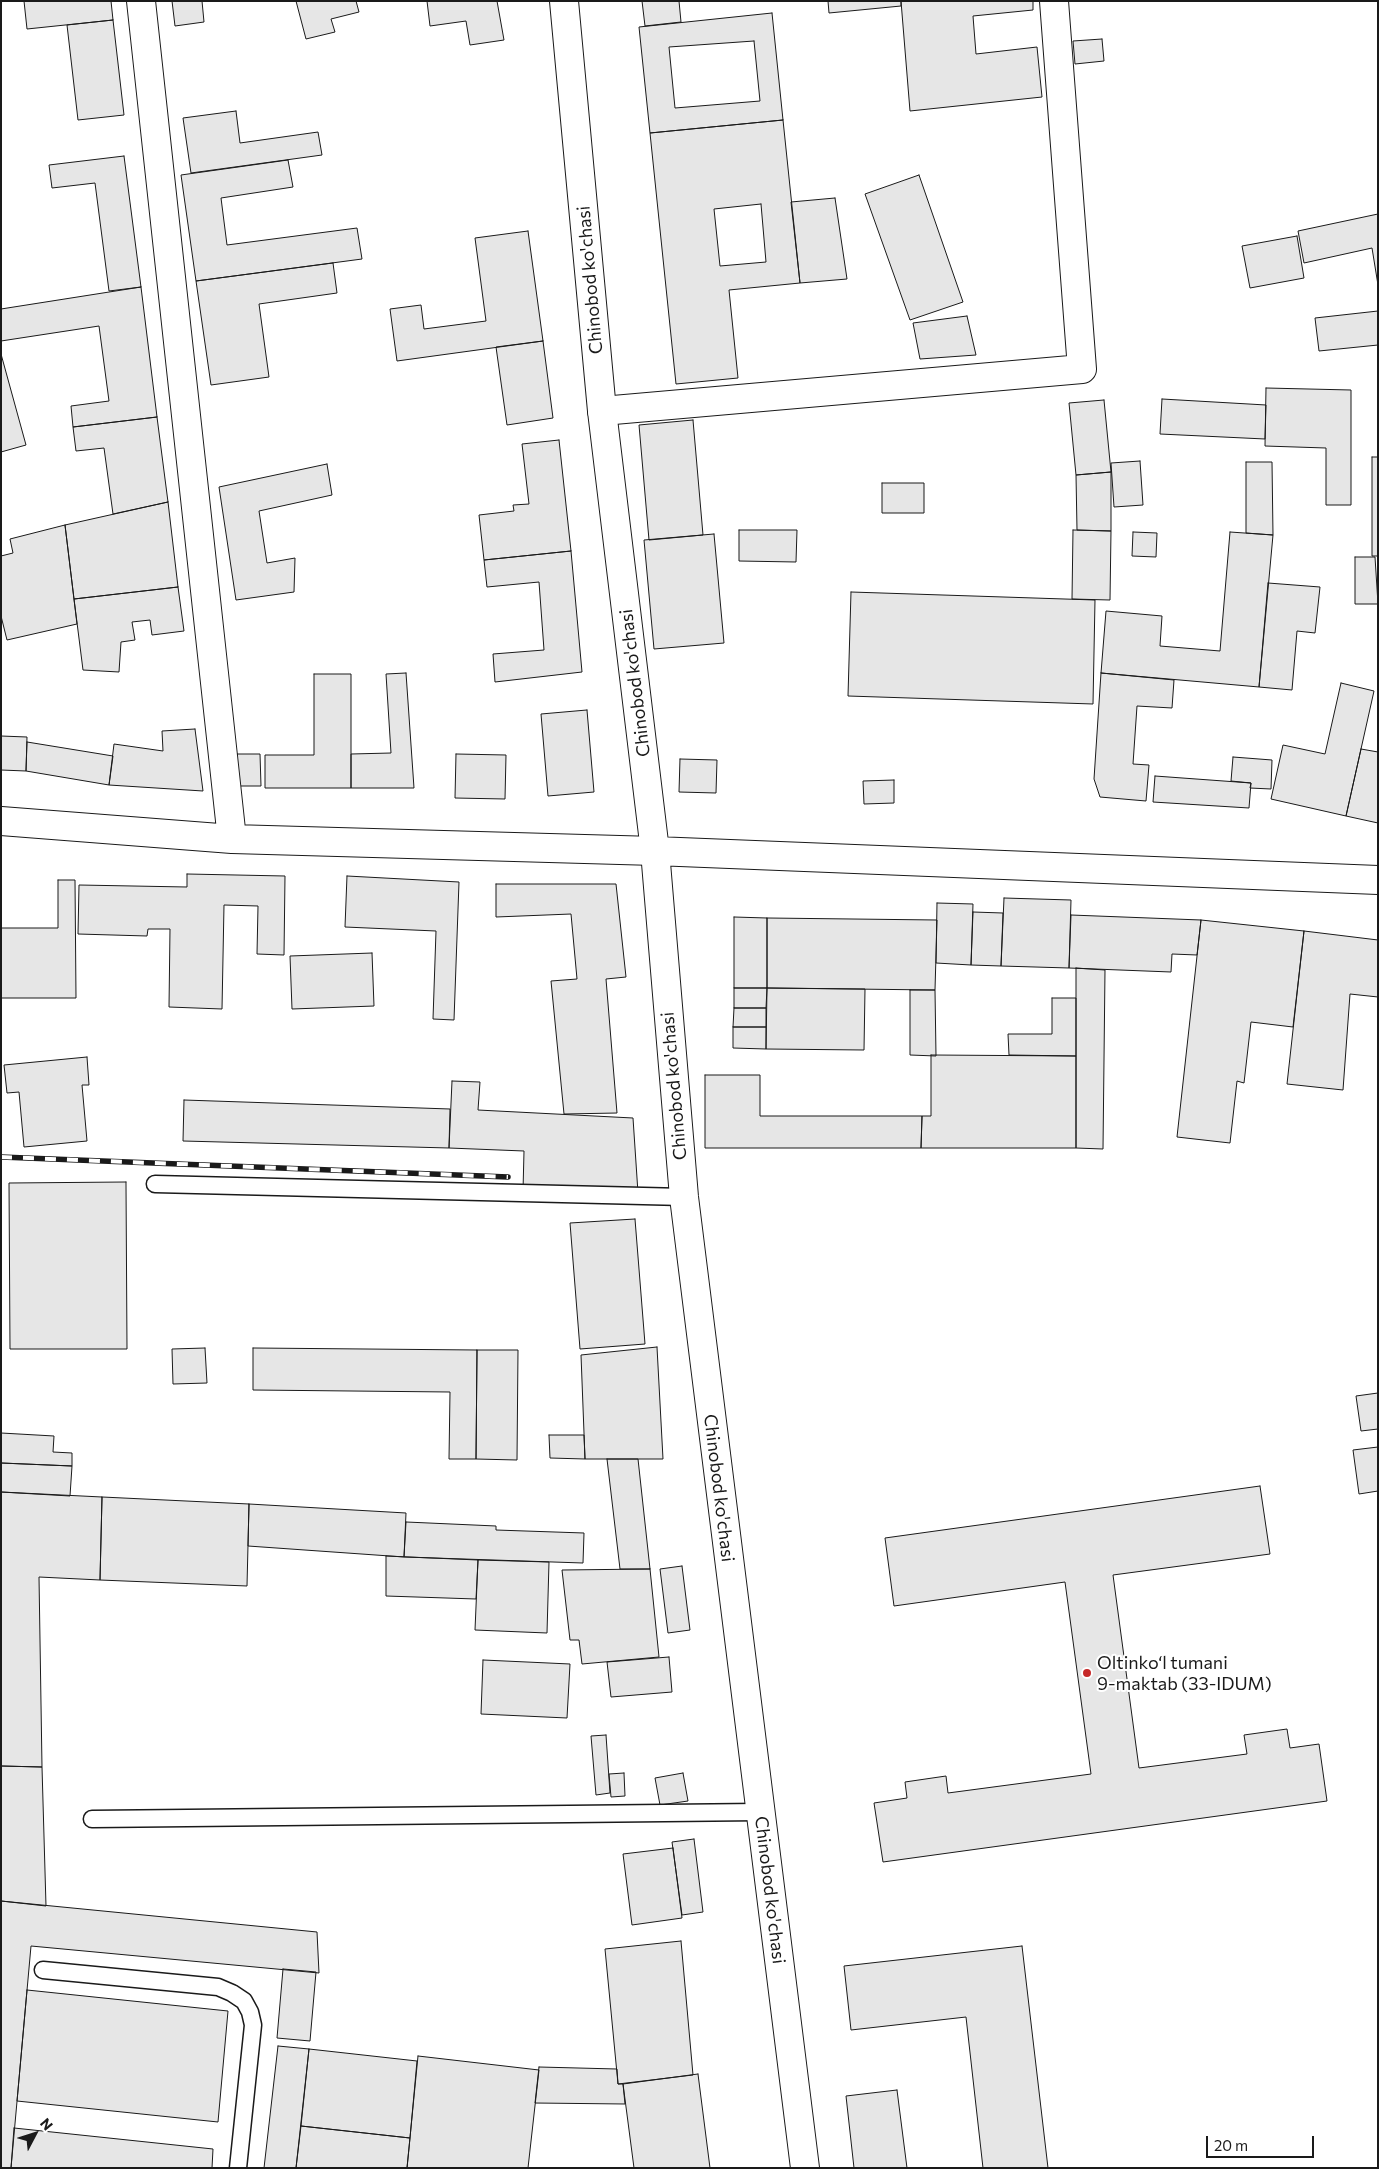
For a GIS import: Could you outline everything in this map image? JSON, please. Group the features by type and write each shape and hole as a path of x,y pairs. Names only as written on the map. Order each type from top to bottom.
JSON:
{"street":[{"path":"142,1 232,839"},
{"name":"Chinobod ko'chasi","path":"564,1 602,411 655,851 684,1198 805,2168"},
{"path":"602,411 1082,370 1054,1"},
{"path":"1,821 232,839 655,851 1378,880"}],"lane":[{"path":"155,1184 684,1198"},
{"path":"92,1819 760,1812"},
{"path":"43,1970 218,1987 244,2001 250,2012 253,2025 238,2168"}],"building":[{"path":"24,1 111,1 113,20 27,29"},
{"path":"172,1 202,1 204,22 175,26"},
{"path":"296,1 356,1 359,12 331,19 335,32 306,39"},
{"path":"427,1 497,1 504,40 470,45 466,21 430,26"},
{"path":"642,1 679,1 681,22 645,26"},
{"path":"828,1 901,1 901,6 829,13"},
{"path":"901,1 1033,1 1033,10 973,16 976,54 1037,47 1042,97 910,111"},
{"path":"772,13 783,120 650,133 639,27","holes":["754,41 760,101 675,108 669,47"]},
{"path":"113,20 124,115 78,120 67,25"},
{"path":"1102,39 1104,61 1075,64 1073,41"},
{"path":"236,111 240,143 318,132 322,155 191,173 183,118"},
{"path":"783,120 800,283 729,290 738,378 676,384 650,133","holes":["761,204 766,262 720,266 714,209"]},
{"path":"124,156 141,287 109,291 95,183 52,188 49,165"},
{"path":"288,160 293,187 221,198 227,245 357,228 362,259 196,281 181,175"},
{"path":"919,175 963,302 910,320 865,194"},
{"path":"835,198 847,279 800,283 791,202"},
{"path":"1378,214 1378,285 1372,248 1304,263 1298,231"},
{"path":"528,231 543,341 397,361 390,309 421,305 424,329 486,321 475,238"},
{"path":"1297,236 1304,278 1250,288 1242,246"},
{"path":"333,263 337,293 259,304 269,377 211,385 196,281"},
{"path":"141,287 157,417 73,427 71,406 109,401 99,326 1,341 1,309"},
{"path":"1378,311 1378,345 1319,351 1315,318"},
{"path":"967,316 976,355 920,359 913,323"},
{"path":"543,341 553,418 507,425 496,347"},
{"path":"1,354 26,445 1,452"},
{"path":"1266,388 1351,390 1351,505 1326,505 1326,448 1265,446"},
{"path":"1162,399 1266,405 1265,439 1160,434"},
{"path":"1104,400 1111,472 1076,475 1069,403"},
{"path":"157,417 168,502 113,514 104,448 76,451 73,427"},
{"path":"693,420 703,535 649,540 639,425"},
{"path":"559,440 571,551 484,560 479,515 514,511 513,505 529,504 522,444"},
{"path":"1372,457 1378,457 1378,556 1372,556"},
{"path":"1140,461 1143,505 1114,507 1111,463"},
{"path":"1246,462 1272,462 1273,535 1246,533"},
{"path":"327,464 332,495 259,511 267,563 295,558 294,592 236,600 219,487"},
{"path":"1111,472 1111,531 1077,530 1076,475"},
{"path":"882,483 924,483 924,513 882,513"},
{"path":"168,502 178,587 74,599 65,525"},
{"path":"65,525 77,624 7,640 1,616 1,556 13,553 10,539"},
{"path":"739,530 797,530 796,562 739,561"},
{"path":"1073,530 1111,531 1110,600 1072,599"},
{"path":"1133,532 1157,533 1156,557 1132,556"},
{"path":"1230,532 1273,535 1259,687 1101,673 1106,611 1162,616 1160,646 1220,651"},
{"path":"714,534 724,643 654,649 644,540"},
{"path":"571,551 582,672 495,682 493,654 544,650 539,582 487,587 484,560"},
{"path":"1355,557 1375,557 1378,604 1355,604"},
{"path":"1268,583 1320,587 1315,633 1297,631 1292,690 1259,687"},
{"path":"178,587 184,631 152,635 150,620 132,622 135,640 121,642 119,672 83,670 74,599"},
{"path":"851,592 1095,600 1093,704 848,696"},
{"path":"406,673 414,788 351,788 351,754 391,753 386,674"},
{"path":"1101,673 1174,680 1172,708 1137,706 1133,764 1149,765 1146,801 1100,797 1094,779"},
{"path":"314,674 351,674 351,788 265,788 265,755 314,755"},
{"path":"1341,683 1374,691 1346,816 1271,799 1283,745 1325,754"},
{"path":"587,710 594,792 548,796 541,714"},
{"path":"195,729 203,791 109,785 114,744 163,751 162,731"},
{"path":"1,736 27,737 26,771 1,770"},
{"path":"27,742 113,756 109,785 26,771"},
{"path":"1361,749 1378,752 1378,823 1346,816"},
{"path":"237,754 260,754 261,786 238,786"},
{"path":"456,754 506,755 505,799 455,798"},
{"path":"1233,757 1272,760 1271,789 1250,788 1251,783 1231,781"},
{"path":"680,759 717,760 716,793 679,792"},
{"path":"1155,776 1251,783 1249,808 1153,802"},
{"path":"894,780 894,803 864,804 863,781"},
{"path":"187,874 285,876 284,955 257,954 258,906 224,905 222,1009 169,1007 170,929 148,929 147,936 78,934 79,885 187,887"},
{"path":"347,876 459,882 454,1020 433,1019 436,931 345,927"},
{"path":"58,880 75,880 76,998 1,998 1,928 58,928"},
{"path":"496,884 616,884 626,977 606,979 617,1113 564,1114 551,981 577,979 571,914 496,917"},
{"path":"1004,898 1071,900 1069,968 1001,966"},
{"path":"937,903 973,904 971,965 936,963"},
{"path":"973,912 1003,913 1001,966 971,965"},
{"path":"1071,915 1201,920 1197,955 1172,954 1171,972 1069,968"},
{"path":"734,917 767,918 767,988 734,988"},
{"path":"767,918 937,920 935,990 767,988"},
{"path":"1201,920 1304,931 1293,1027 1251,1022 1244,1083 1237,1081 1230,1143 1177,1137"},
{"path":"1304,931 1378,940 1378,997 1350,994 1343,1090 1287,1084"},
{"path":"372,953 374,1006 292,1009 290,956"},
{"path":"1076,968 1105,970 1103,1149 1076,1148"},
{"path":"734,988 767,988 766,1008 734,1008"},
{"path":"767,988 865,989 864,1050 766,1049"},
{"path":"910,990 935,990 936,1056 910,1055"},
{"path":"1052,998 1076,998 1076,1056 1009,1055 1008,1034 1052,1034"},
{"path":"734,1008 766,1008 766,1027 733,1027"},
{"path":"733,1027 766,1027 766,1049 733,1048"},
{"path":"931,1055 1076,1056 1076,1148 921,1148 922,1116 931,1116"},
{"path":"87,1057 89,1085 82,1085 87,1141 24,1147 19,1092 7,1093 4,1065"},
{"path":"705,1075 760,1075 760,1116 922,1116 921,1148 705,1148"},
{"path":"452,1081 480,1082 478,1110 633,1118 638,1193 523,1191 524,1151 449,1148"},
{"path":"184,1100 450,1109 449,1148 183,1141"},
{"path":"126,1182 127,1349 10,1349 9,1183"},
{"path":"635,1219 645,1344 580,1349 570,1223"},
{"path":"657,1347 663,1459 585,1459 581,1355"},
{"path":"205,1348 207,1383 173,1384 172,1349"},
{"path":"253,1348 477,1350 476,1459 449,1459 450,1392 253,1390"},
{"path":"477,1350 518,1350 517,1460 476,1459"},
{"path":"1378,1393 1378,1429 1361,1431 1356,1396"},
{"path":"1,1433 54,1436 53,1452 72,1453 72,1466 1,1463"},
{"path":"549,1435 584,1435 585,1459 550,1458"},
{"path":"1378,1447 1378,1491 1359,1494 1353,1450"},
{"path":"607,1459 638,1459 650,1569 620,1569"},
{"path":"1,1463 72,1466 70,1496 1,1492"},
{"path":"1260,1486 1270,1554 1113,1575 1139,1768 1247,1754 1244,1735 1287,1729 1290,1748 1319,1744 1327,1801 883,1862 874,1803 907,1798 905,1782 946,1776 948,1793 1091,1774 1065,1582 894,1606 885,1538"},
{"path":"1,1492 102,1497 100,1580 39,1577 42,1767 1,1766"},
{"path":"102,1497 249,1504 247,1586 100,1580"},
{"path":"249,1504 406,1513 404,1557 248,1546"},
{"path":"406,1522 496,1526 496,1530 584,1533 583,1563 404,1557"},
{"path":"386,1556 478,1560 476,1599 386,1596"},
{"path":"478,1560 549,1562 547,1633 475,1630"},
{"path":"682,1566 690,1630 668,1633 660,1569"},
{"path":"650,1569 659,1657 582,1664 579,1640 570,1640 562,1570"},
{"path":"669,1657 672,1692 611,1697 607,1662"},
{"path":"483,1660 570,1664 567,1718 481,1714"},
{"path":"606,1735 610,1793 596,1795 591,1736"},
{"path":"1,1766 42,1767 46,1906 1,1901"},
{"path":"624,1773 625,1796 611,1797 609,1774"},
{"path":"683,1773 688,1801 660,1805 655,1778"},
{"path":"694,1839 703,1912 682,1915 672,1842"},
{"path":"673,1848 682,1918 632,1925 623,1854"},
{"path":"1,1901 317,1932 319,1973 31,1946 11,2168 1,2168"},
{"path":"681,1941 693,2075 618,2084 605,1949"},
{"path":"1022,1946 1048,2168 983,2168 966,2017 851,2030 844,1966"},
{"path":"283,1969 316,1972 310,2041 277,2038"},
{"path":"27,1990 228,2011 218,2122 17,2101"},
{"path":"278,2046 309,2049 296,2168 264,2168"},
{"path":"309,2049 417,2061 410,2138 301,2126"},
{"path":"418,2056 539,2070 528,2168 407,2168"},
{"path":"539,2067 617,2069 618,2084 623,2084 625,2104 535,2103"},
{"path":"698,2074 710,2168 634,2168 623,2084"},
{"path":"897,2090 907,2168 854,2168 846,2096"},
{"path":"301,2126 410,2138 407,2168 296,2168"},
{"path":"14,2128 213,2149 212,2168 11,2168"}],"railway":[{"path":"1,1157 508,1177"}],"place":[{"name":"Oltinko‘l tumani 9-maktab (33-IDUM)","path":"1087,1673"}]}
